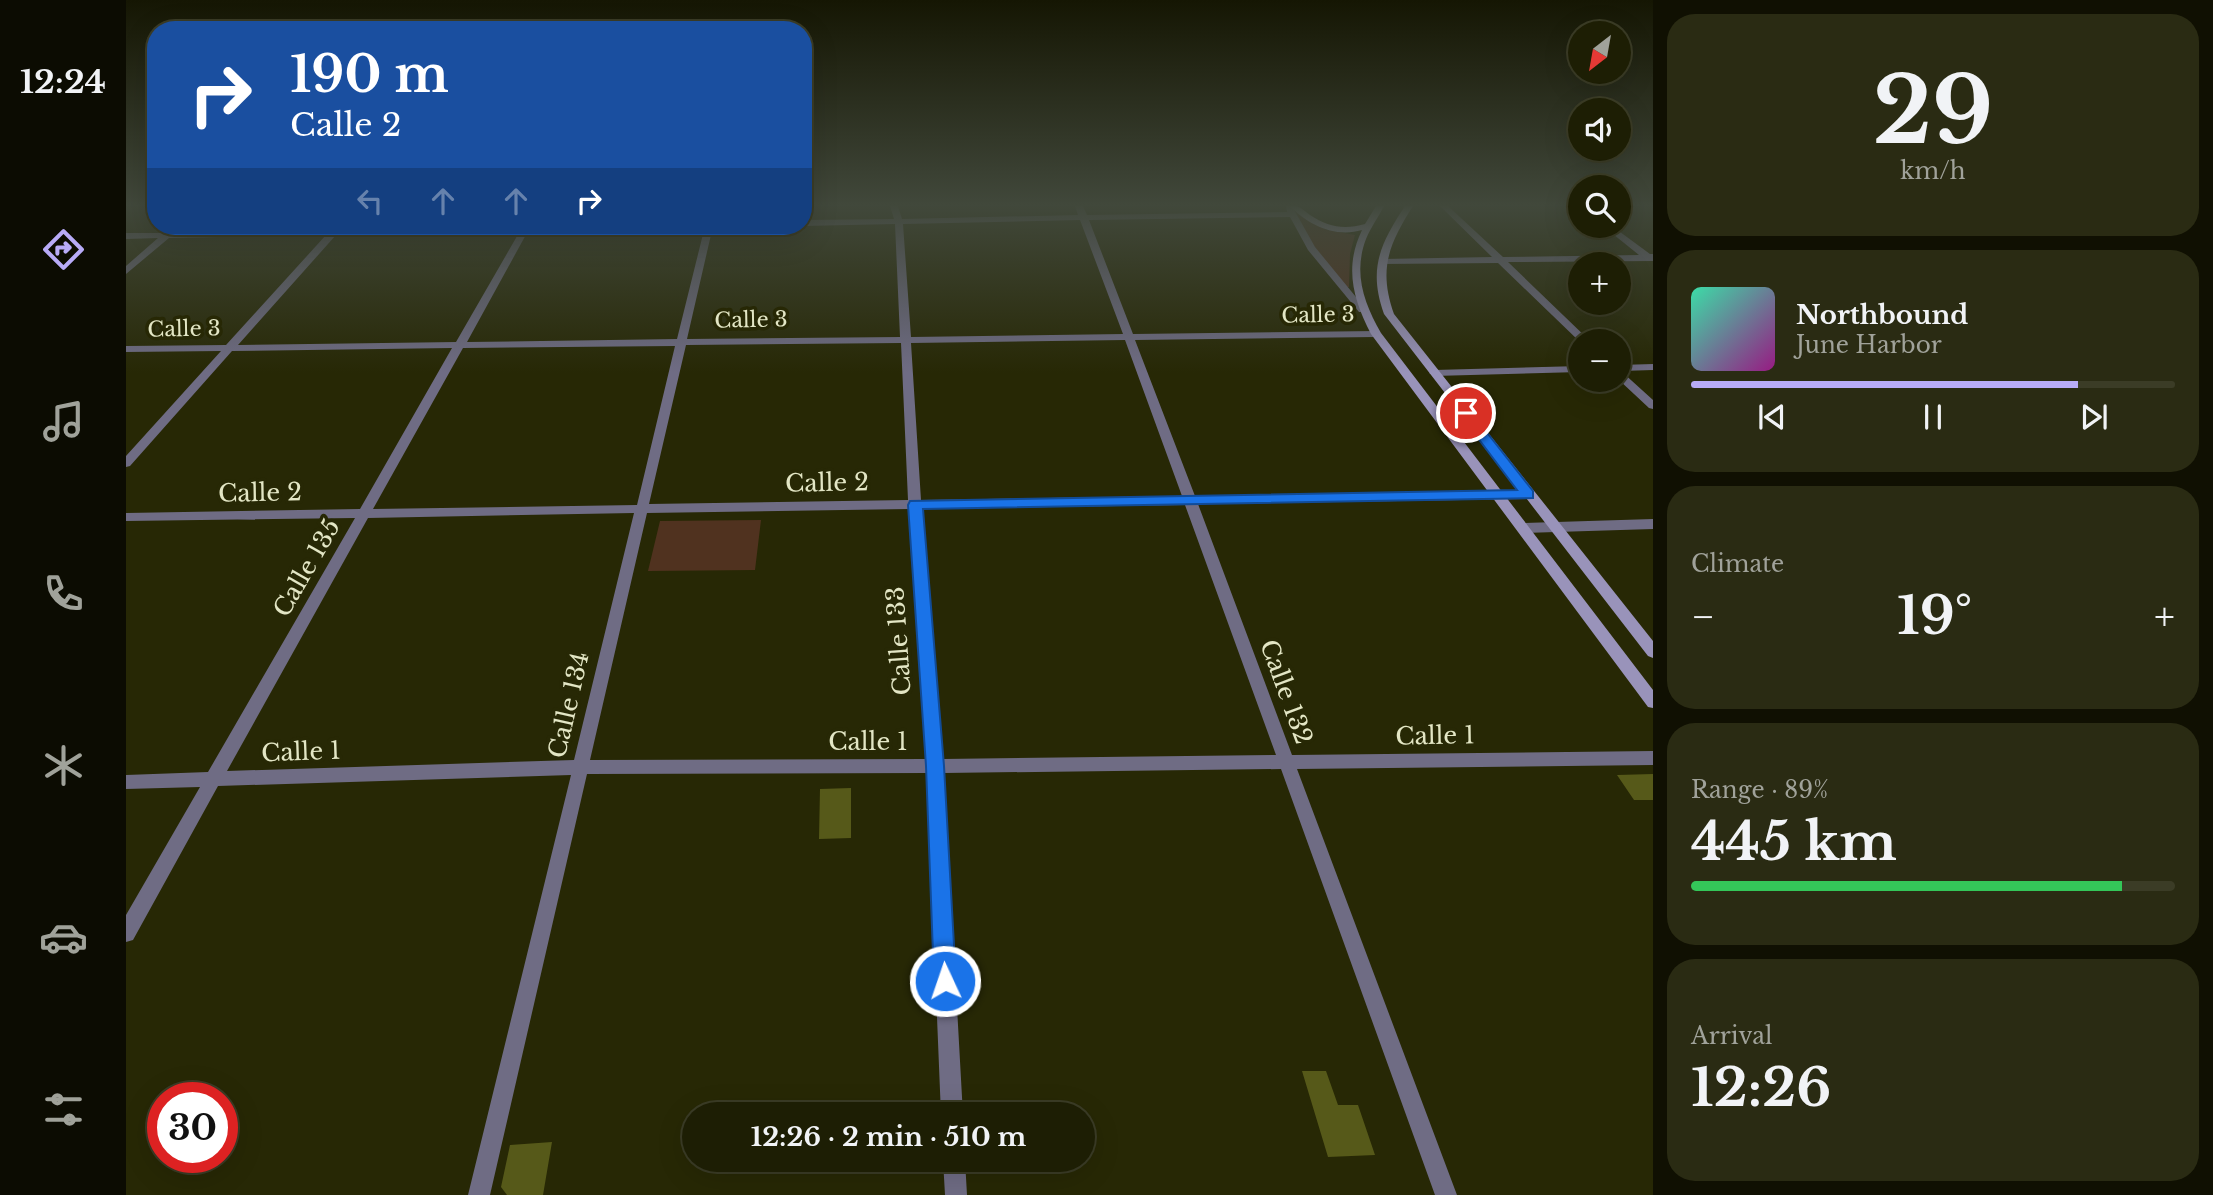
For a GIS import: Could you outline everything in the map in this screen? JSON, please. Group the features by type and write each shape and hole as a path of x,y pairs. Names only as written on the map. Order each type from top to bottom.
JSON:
{"main road":[{"path":"1356,262 1356,290 1362,310 1376,334 1653,702"},
{"path":"1382,262 1381,292 1389,314 1653,652"}],"street":[{"path":"126,463 307,262"},
{"name":"Calle 135","path":"126,933 507,262"},
{"name":"Calle 134","path":"478,1195 700,262"},
{"name":"Calle 133","path":"902,262 915,505 935,766 951,1102"},
{"name":"Calle 132","path":"1101,262 1192,500 1446,1195"},
{"path":"1322,262 1362,310"},
{"path":"1382,262 1396,262"},
{"path":"1504,262 1573,329"},
{"name":"Calle 3","path":"126,349 1376,334"},
{"path":"1631,368 1653,367"},
{"path":"1434,373 1568,369"},
{"path":"1631,385 1653,406"},
{"name":"Calle 2","path":"126,517 1528,495"},
{"path":"1522,528 1653,524"},
{"name":"Calle 1","path":"126,782 579,767 1653,758"},
{"path":"955,1172 956,1195"}],"shaded area":[{"path":"1326,262 1350,262 1349,287 1345,287"},
{"path":"761,520 755,570 648,571 660,521"}],"building":[{"path":"1653,774 1653,800 1634,800 1617,775"},
{"path":"851,788 851,838 819,839 820,789"},
{"path":"1302,1071 1326,1071 1338,1105 1358,1105 1375,1155 1328,1157"},
{"path":"552,1142 543,1195 507,1195 501,1187 510,1145"}],"route":[{"path":"945,981 935,766 915,505 1528,495 1466,413"}]}
